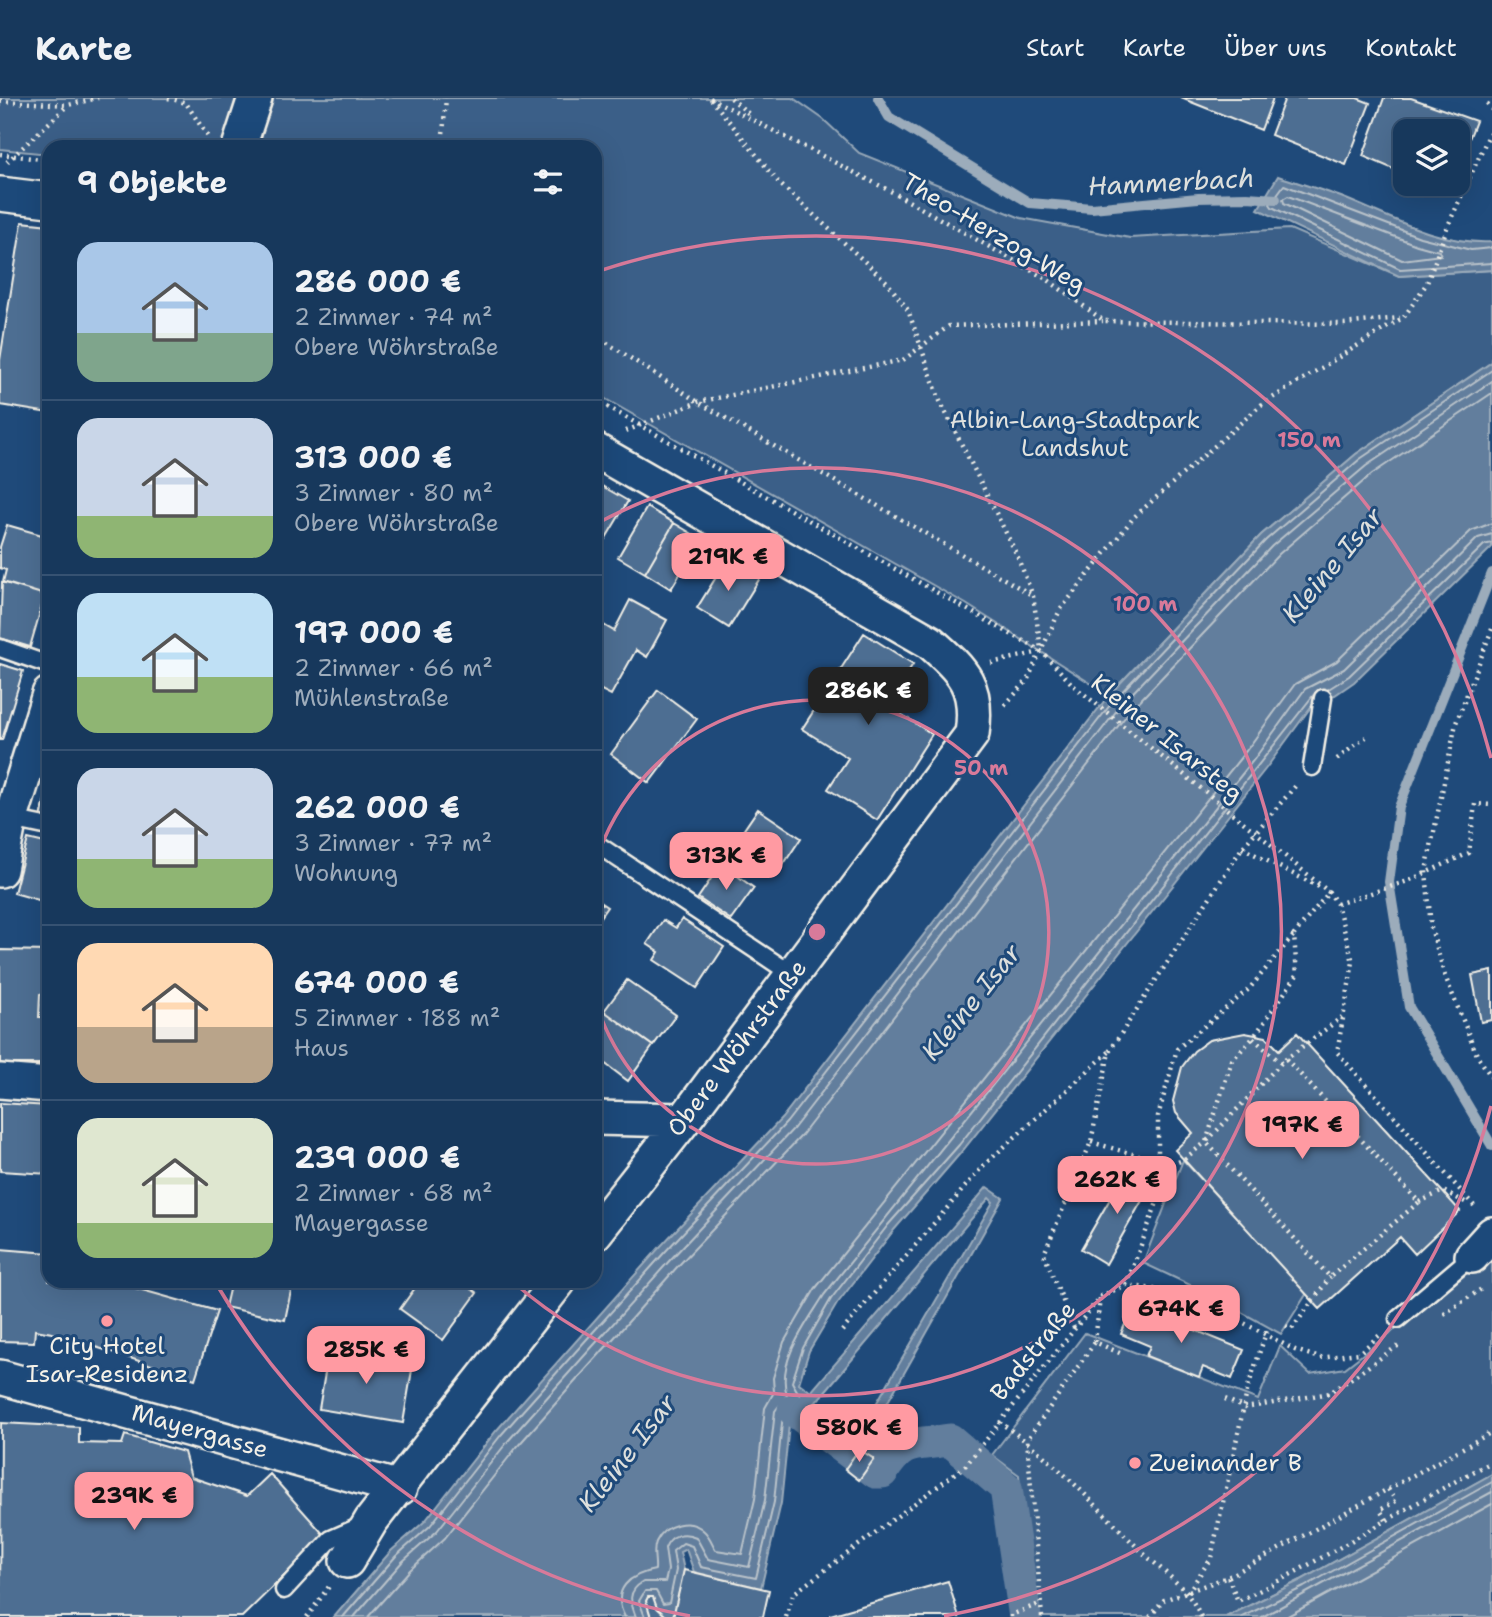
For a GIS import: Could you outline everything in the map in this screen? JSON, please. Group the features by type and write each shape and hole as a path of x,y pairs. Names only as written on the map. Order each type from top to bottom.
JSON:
{"street":[{"path":"241,140 254,98"},
{"path":"0,194 42,199"},
{"path":"602,455 930,642 964,676 975,708 972,734"},
{"path":"0,870 11,819 42,717"},
{"name":"Obere Wöhrstraße","path":"602,1224 684,1121 972,734"},
{"path":"0,1081 42,1084"},
{"path":"602,1118 684,1121"},
{"path":"347,1561 371,1521 400,1488 554,1288"},
{"name":"Mayergasse","path":"0,1377 400,1488"}],"lane":[{"path":"0,648 42,663"},
{"path":"1312,767 1323,698"},
{"path":"11,819 42,826"},
{"path":"602,848 793,975"},
{"path":"1398,1319 1483,1235"},
{"path":"284,1590 331,1539 371,1521"}],"path":[{"path":"0,101 68,106 98,98"},
{"path":"168,98 186,100 210,140"},
{"path":"443,140 446,98"},
{"path":"710,98 780,184 887,282 908,310 940,401 1017,555 1033,596 1041,652"},
{"name":"Theo-Herzog-Weg","path":"710,98 756,120 1048,280 1104,321 1344,324 1404,317"},
{"path":"731,98 756,120"},
{"path":"1487,103 1492,110"},
{"path":"0,168 68,106"},
{"path":"972,734 998,713 1027,681 1060,610 1134,517 1261,405 1404,317 1427,283 1447,228 1492,128"},
{"path":"0,154 42,159"},
{"path":"602,453 622,433 698,402 903,360 949,326 1104,321"},
{"path":"602,340 698,402 1033,596"},
{"name":"Kleiner Isarsteg","path":"602,404 1041,652 1074,686 1329,892"},
{"path":"1492,629 1456,723 1426,871 1431,929 1445,976 1477,1055 1492,1078"},
{"path":"964,676 1041,652"},
{"path":"842,1331 983,1166 1109,1052 1242,848 1312,767 1340,758 1366,737"},
{"path":"1337,904 1408,881 1469,853 1475,804 1492,805"},
{"path":"1242,848 1329,892 1337,904 1353,962 1337,1052 1469,1203 1483,1235"},
{"path":"1329,892 1249,989 1177,1049 1158,1116 1158,1162 1163,1189 1126,1285 1167,1291 1295,1350 1320,1358 1340,1358 1359,1353 1398,1319"},
{"path":"1206,1142 1232,1060 1253,1038 1297,975 1294,935"},
{"path":"1091,1142 1170,1165 1183,1160 1206,1142 1281,1063 1342,1017"},
{"path":"1253,1038 1281,1063"},
{"path":"1074,1328 1044,1254 1091,1142 1109,1052"},
{"path":"1286,1059 1419,1202"},
{"path":"1206,1142 1329,1277"},
{"path":"1286,1326 1292,1329 1329,1277 1419,1202 1443,1191 1469,1203"},
{"path":"1438,1318 1492,1281"},
{"name":"Badstraße","path":"786,1617 793,1594 966,1465 1101,1296 1126,1285"},
{"path":"1042,1617 1027,1440 1095,1342 1101,1296"},
{"path":"1188,1592 1211,1558 1245,1408 1268,1327"},
{"path":"1225,1399 1245,1408 1329,1393 1405,1341"},
{"path":"1095,1342 1122,1354"},
{"path":"999,1422 1027,1440 1161,1571 1188,1592 1200,1615"},
{"path":"1150,1617 1164,1600 1228,1577 1492,1432"},
{"path":"1228,1577 1238,1601 1296,1574 1386,1520 1492,1462"},
{"path":"1386,1520 1380,1510 1396,1501 1388,1489"},
{"path":"1011,1617 1039,1604"}],"green space":[{"name":"Albin-Lang-Stadtpark Landshut","path":"0,98 793,98 823,119 859,153 1021,218 1130,238 1290,229 1399,276 1492,270 1492,362 1356,454 1261,535 1109,695 966,604 602,397 602,140 42,140 42,153 0,149"},
{"path":"1183,1160 1307,1293 1281,1334 1205,1292 1143,1263"},
{"path":"1492,1254 1492,1474 1301,1580 1226,1617 1033,1617 1028,1599 1019,1475 992,1455 1085,1333 1258,1400 1280,1346 1310,1374 1345,1368"}],"water":[{"path":"1278,176 1338,196 1436,235 1473,242 1492,242 1492,270 1399,276 1258,209"},
{"name":"Kleine Isar","path":"1492,362 1492,547 1354,682 1335,695 1316,700 1267,767 964,1149 894,1230 837,1304 809,1351 799,1383 811,1392 987,1187 1003,1198 868,1437 892,1455 886,1466 854,1442 993,1202 989,1198 811,1408 802,1401 802,1409 794,1410 790,1415 781,1503 761,1588 694,1572 686,1549 680,1552 684,1570 673,1617 667,1617 657,1608 653,1598 648,1597 646,1601 651,1617 334,1617 391,1551 425,1521 496,1431 659,1248 782,1118 1109,695 1261,535 1356,454"},
{"path":"1492,1474 1492,1617 1226,1617 1301,1580"}],"building":[{"path":"1181,98 1273,98 1261,130"},
{"path":"1285,98 1357,98 1370,103 1346,165 1271,135"},
{"path":"1384,98 1411,98 1476,121 1470,136 1470,119 1393,119 1393,169 1363,156"},
{"path":"22,222 42,224 42,412 0,405 0,360"},
{"path":"602,486 628,501 602,542"},
{"path":"647,507 674,523 645,573 618,557"},
{"path":"674,523 701,539 671,589 645,573"},
{"path":"7,525 42,535 42,594 3,582 6,570 0,568 0,547"},
{"path":"728,558 760,578 729,628 697,608"},
{"path":"2,582 42,594 42,605 30,647 0,638"},
{"path":"630,600 667,620 647,657 636,650 611,695 602,690 602,624 614,631"},
{"path":"864,633 913,664 887,705 932,734 877,820 828,789 848,758 802,729"},
{"path":"0,664 23,671 2,740 0,740"},
{"path":"658,690 697,719 649,783 611,754"},
{"path":"758,809 801,838 777,874 734,844"},
{"path":"28,839 42,842 42,901 14,893"},
{"path":"721,864 754,888 731,920 698,898"},
{"path":"682,919 724,947 697,988 654,960 659,952 647,944 663,920 676,928"},
{"path":"0,950 42,951 39,1017 42,1017 42,1064 0,1064"},
{"path":"1492,971 1492,1020 1481,1022 1472,975"},
{"path":"627,980 676,1015 653,1046 604,1011"},
{"path":"604,1011 653,1046 628,1081 602,1061"},
{"path":"1245,1033 1266,1037 1279,1050 1297,1033 1460,1211 1415,1254 1400,1237 1320,1309 1175,1150 1193,1133 1176,1113 1173,1101 1182,1067 1194,1051 1209,1040"},
{"path":"0,1103 42,1106 42,1174 0,1171"},
{"path":"1128,1168 1152,1183 1106,1264 1081,1249"},
{"name":"City Hotel Isar-Residenz","path":"0,1249 42,1252 42,1288 135,1288 217,1311 195,1379 52,1333 35,1330 34,1342 0,1341"},
{"path":"229,1288 292,1288 285,1320 225,1307"},
{"path":"415,1288 470,1288 477,1293 443,1340 400,1309"},
{"path":"1133,1305 1244,1350 1232,1379 1203,1367 1199,1377 1146,1356 1150,1346 1121,1334"},
{"path":"329,1349 413,1364 403,1423 319,1409"},
{"path":"1,1423 79,1427 79,1443 122,1444 125,1435 184,1452 191,1477 247,1496 270,1474 325,1536 242,1617 0,1617"},
{"path":"859,1449 874,1459 859,1480 845,1469"},
{"path":"684,1570 769,1590 763,1617 673,1617"},
{"path":"948,1581 959,1617 830,1617 830,1615"},
{"path":"648,1597 653,1597 657,1608 667,1617 651,1617 646,1601"}],"waterway":[{"name":"Hammerbach","path":"878,98 889,117 1030,203 1092,208 1198,198 1276,199"},
{"path":"1492,573 1399,807 1389,882 1409,1007 1492,1146"},
{"path":"794,1410 876,1472 882,1472 903,1449 950,1440 1006,1488 1025,1617"}],"place":[{"name":"City Hotel Isar-Residenz","path":"107,1321"},
{"name":"Zueinander B","path":"1135,1463"}]}
